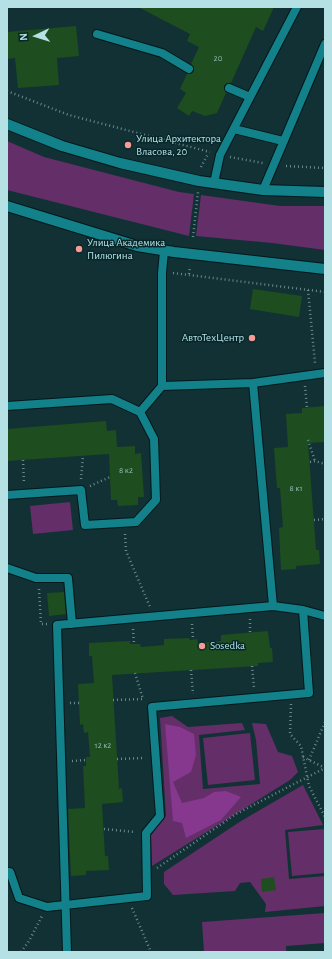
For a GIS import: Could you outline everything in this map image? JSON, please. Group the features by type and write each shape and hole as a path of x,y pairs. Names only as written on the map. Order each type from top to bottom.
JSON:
{"street":[{"path":"7,124 62,146 120,163 214,183 263,190 325,192"},
{"path":"7,206 137,246 164,251 325,268"}],"lane":[{"path":"214,183 220,155 297,7"},
{"path":"97,34 162,53 189,69"},
{"path":"263,190 325,44"},
{"path":"229,88 250,97"},
{"path":"234,129 283,141"},
{"path":"140,412 162,386 162,273 164,251"},
{"path":"162,386 253,383 325,373"},
{"path":"253,383 273,606"},
{"path":"7,406 112,399 140,412 154,439 156,500 136,522 85,525 81,490 7,496"},
{"path":"7,568 36,578 68,578 72,624"},
{"path":"68,952 65,905 57,625 273,606 303,610 325,616"},
{"path":"7,872 10,872 19,898 47,907 148,896 146,833 160,816 152,707 309,693 303,610"}],"path":[{"path":"7,91 69,115 209,152 201,167"},
{"path":"193,237 198,192"},
{"path":"189,274 190,266"},
{"path":"162,273 189,274 325,292"},
{"path":"308,290 316,374"},
{"path":"304,375 306,408"},
{"path":"308,440 315,461"},
{"path":"83,456 81,490 110,477"},
{"path":"23,460 25,494"},
{"path":"310,462 315,461 325,464"},
{"path":"314,520 325,519"},
{"path":"125,532 126,551 154,616"},
{"path":"33,586 39,589 41,624 57,625"},
{"path":"252,666 254,698"},
{"path":"191,670 194,703"},
{"path":"135,673 143,699 152,707"},
{"path":"291,695 290,734 301,746 309,786 325,818"},
{"path":"113,700 143,699"},
{"path":"309,760 325,722"},
{"path":"117,759 156,757"},
{"path":"303,757 325,768"},
{"path":"147,875 236,814 325,768"},
{"path":"104,829 146,833"},
{"path":"128,898 151,952"},
{"path":"21,952 29,942 47,907"}],"shaded area":[{"path":"7,141 44,157 179,192 194,194 189,236 7,190"},
{"path":"201,195 280,206 325,206 325,250 272,243 196,236"},
{"path":"70,502 73,530 33,534 30,506"},
{"path":"172,716 188,727 242,723 245,730 199,735 203,789 260,784 256,740 252,723 266,724 278,752 292,756 298,772 290,780 152,866 151,835 166,816 160,718"},
{"path":"165,724 180,727 194,734 196,755 191,772 173,782 182,803 204,798 214,792 226,791 241,797 221,820 186,838 182,823 173,821"},
{"path":"250,733 255,780 208,785 203,738"},
{"path":"303,785 323,825 285,830 289,879 325,876 325,906 265,912 266,904 250,882 240,883 235,891 173,895 164,884 164,872 241,821"},
{"path":"325,829 325,873 292,876 288,832"},
{"path":"325,913 325,943 286,946 286,952 204,952 202,922"}],"building":[{"path":"138,7 274,7 263,31 256,27 231,83 224,86 226,93 217,113 205,116 192,111 189,116 177,108 186,93 180,89 187,74 191,74 194,71 194,67 191,64 199,47 187,41 190,34"},
{"path":"76,26 79,56 57,58 59,85 18,88 15,58 7,59 7,32"},
{"path":"253,289 302,296 299,317 250,309"},
{"path":"325,406 325,442 308,443 316,550 319,550 320,564 296,566 296,569 281,570 279,528 283,527 280,488 277,488 274,448 288,447 286,414 302,413 302,408"},
{"path":"106,421 107,431 116,430 117,447 135,446 135,454 141,453 144,497 138,497 138,505 118,506 117,500 111,500 109,454 7,461 7,429"},
{"path":"64,592 66,614 49,616 47,593"},
{"path":"268,631 270,648 272,648 273,662 258,663 258,666 112,675 119,789 122,788 123,802 102,804 105,856 108,856 109,870 86,871 86,875 71,876 68,809 85,808 83,766 86,766 86,757 90,757 88,732 84,733 83,724 80,725 78,684 94,683 92,656 89,656 89,643 130,641 130,644 140,644 141,647 164,645 164,639 189,638 190,640 197,639 198,643 221,641 221,635"},
{"path":"274,877 276,890 262,892 261,879"}],"place":[{"name":"Улица Архитектора Власова, 20","path":"128,145"},
{"name":"Улица Академика Пилюгина","path":"79,249"},
{"name":"АвтоТехЦентр","path":"252,338"},
{"name":"Sosedka","path":"202,646"}]}
